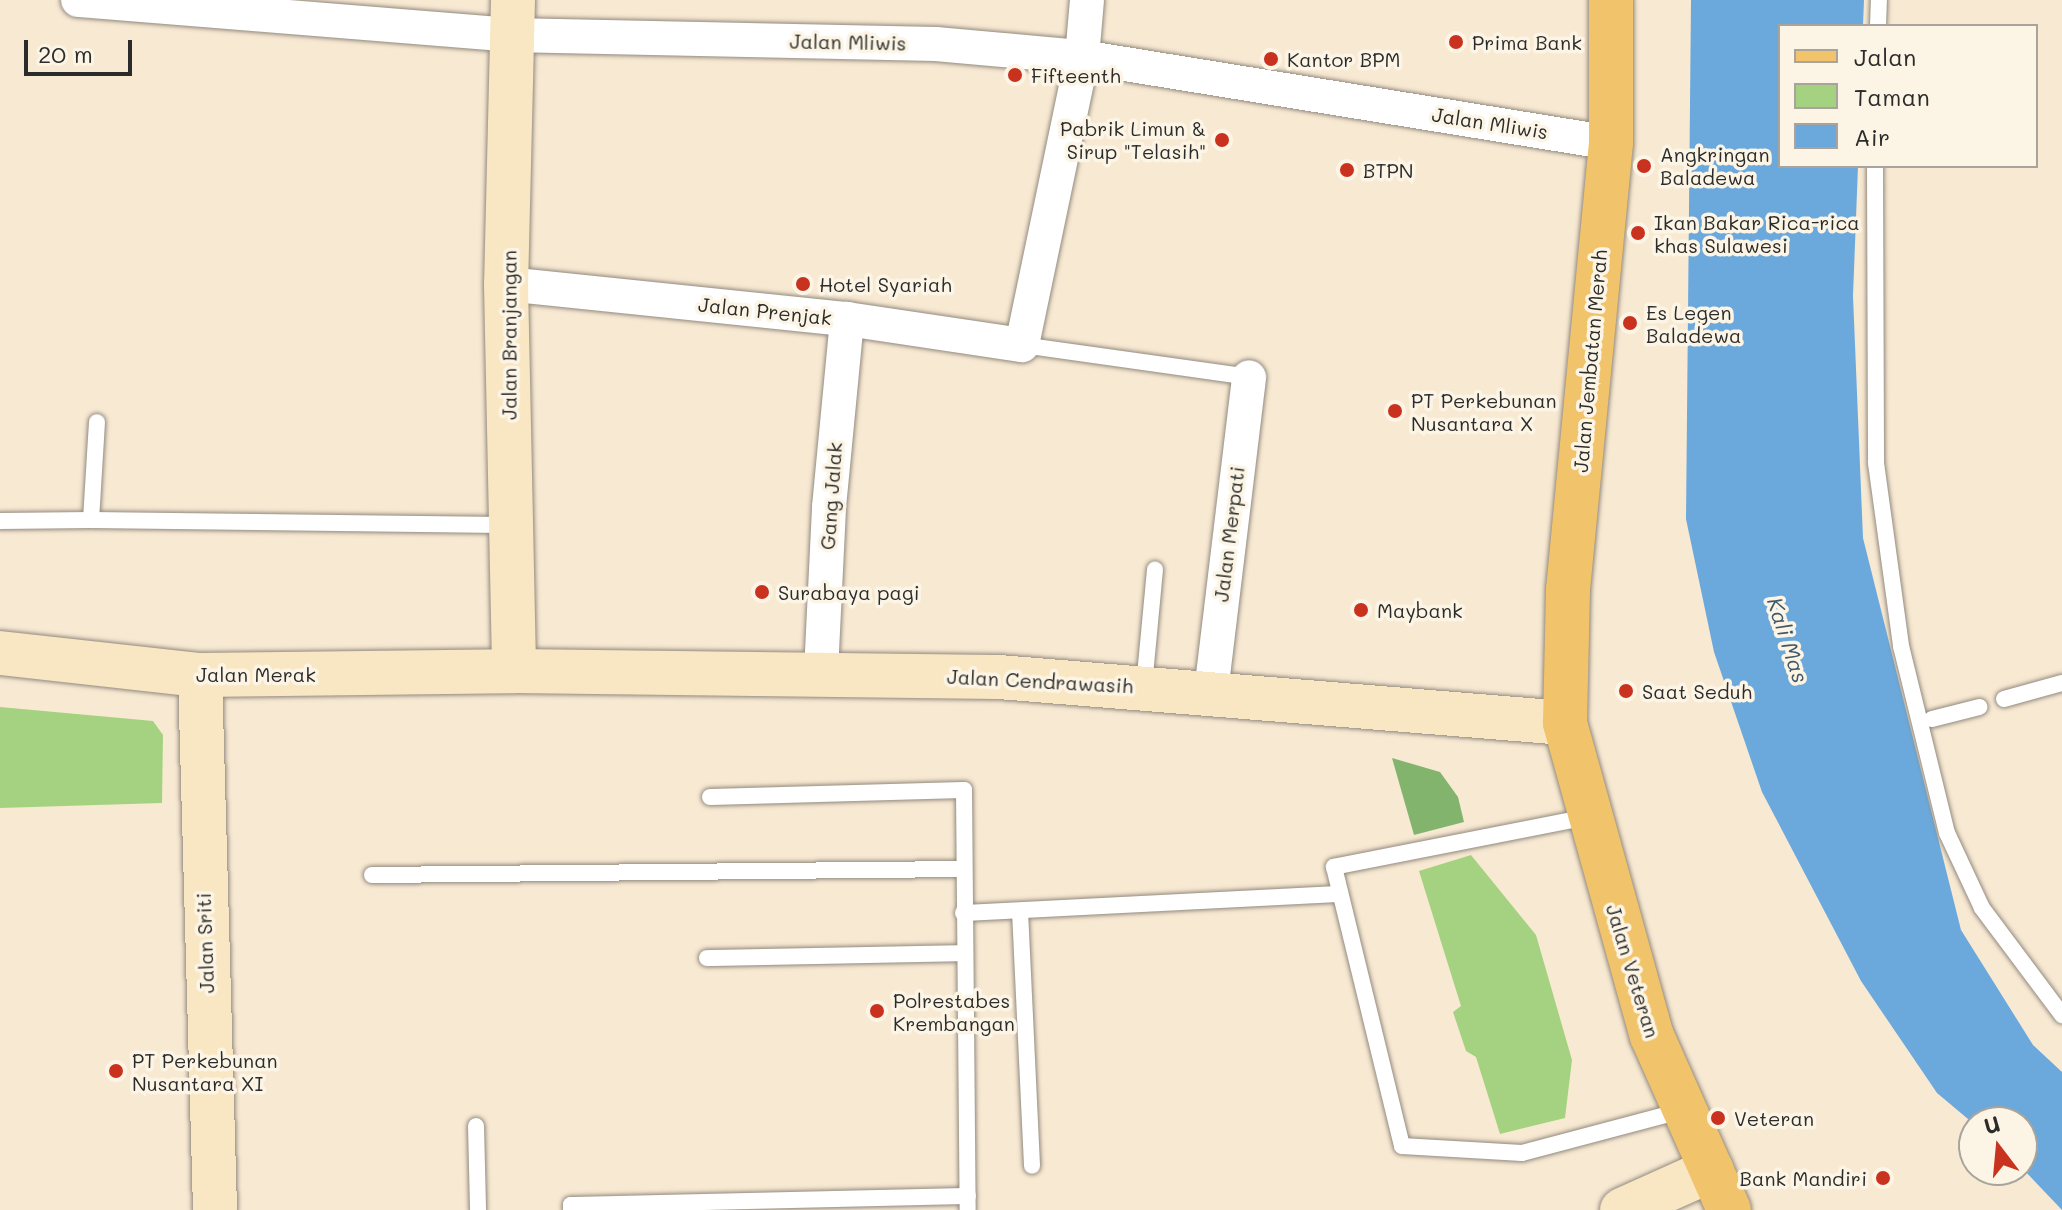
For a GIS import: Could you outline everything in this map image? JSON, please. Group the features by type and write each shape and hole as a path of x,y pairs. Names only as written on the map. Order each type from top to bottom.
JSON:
{"main road":[{"name":"Jalan Jembatan Merah","path":"1565,723 1568,590 1611,143 1611,0"},
{"name":"Jalan Veteran","path":"1565,723 1652,1036 1681,1111 1729,1210"}],"street":[{"name":"Jalan Mliwis","path":"78,0 512,18 936,44 1082,57 1611,143"},
{"path":"1022,345 1082,57 1087,0"},
{"name":"Jalan Branjangan","path":"512,18 506,284 514,671"},
{"name":"Jalan Prenjak","path":"506,284 847,319 1022,345"},
{"name":"Gang Jalak","path":"821,672 829,507 847,319"},
{"name":"Jalan Merpati","path":"1211,692 1249,377"},
{"name":"Jalan Merak","path":"0,653 200,675 514,671"},
{"name":"Jalan Cendrawasih","path":"514,671 821,672 1144,687 1565,723"},
{"name":"Jalan Sriti","path":"200,675 215,1210"},
{"path":"1622,1210 1711,1170"}],"lane":[{"path":"1878,24 1879,0"},
{"path":"1875,168 1876,463 1901,646 1947,833 1982,908 2062,1015"},
{"path":"1022,345 1249,377"},
{"path":"91,520 97,422"},
{"path":"0,521 511,525"},
{"path":"1144,687 1155,570"},
{"path":"2004,699 2062,683"},
{"path":"1932,719 1979,707"},
{"path":"571,1210 571,1205 968,1203 963,953 964,790 710,797"},
{"path":"1589,816 1334,867 1402,1146 1522,1153 1681,1111"},
{"path":"372,875 964,869"},
{"path":"963,913 1340,894"},
{"path":"1020,911 1032,1166"},
{"path":"707,958 963,953"},
{"path":"476,1126 478,1210"}],"green space":[{"path":"0,707 153,721 163,735 162,803 0,808"},
{"path":"1392,758 1440,772 1458,797 1464,822 1414,835"},
{"path":"1471,855 1536,935 1572,1060 1565,1118 1500,1134 1476,1057 1466,1051 1453,1012 1461,1006 1419,871"}],"water":[{"name":"Kali Mas","path":"1691,0 1864,0 1863,24 1778,24 1778,168 1858,168 1853,296 1863,538 1961,930 2033,1045 2062,1072 2062,1210 2038,1185 2038,1106 1958,1106 1958,1111 1937,1093 1861,981 1762,792 1714,652 1686,519"}],"place":[{"name":"Prima Bank","path":"1456,42"},
{"name":"Kantor BPM","path":"1271,59"},
{"name":"Fifteenth","path":"1015,75"},
{"name":"Pabrik Limun & Sirup \"Telasih\"","path":"1222,140"},
{"name":"Angkringan Baladewa","path":"1644,166"},
{"name":"BTPN","path":"1347,170"},
{"name":"Ikan Bakar Rica-rica khas Sulawesi","path":"1638,233"},
{"name":"Hotel Syariah","path":"803,284"},
{"name":"Es Legen Baladewa","path":"1630,323"},
{"name":"PT Perkebunan Nusantara X","path":"1395,411"},
{"name":"Surabaya pagi","path":"762,592"},
{"name":"Maybank","path":"1361,610"},
{"name":"Saat Seduh","path":"1626,691"},
{"name":"Polrestabes Krembangan","path":"877,1011"},
{"name":"PT Perkebunan Nusantara XI","path":"116,1071"},
{"name":"Veteran","path":"1718,1118"},
{"name":"Bank Mandiri","path":"1883,1178"}]}
